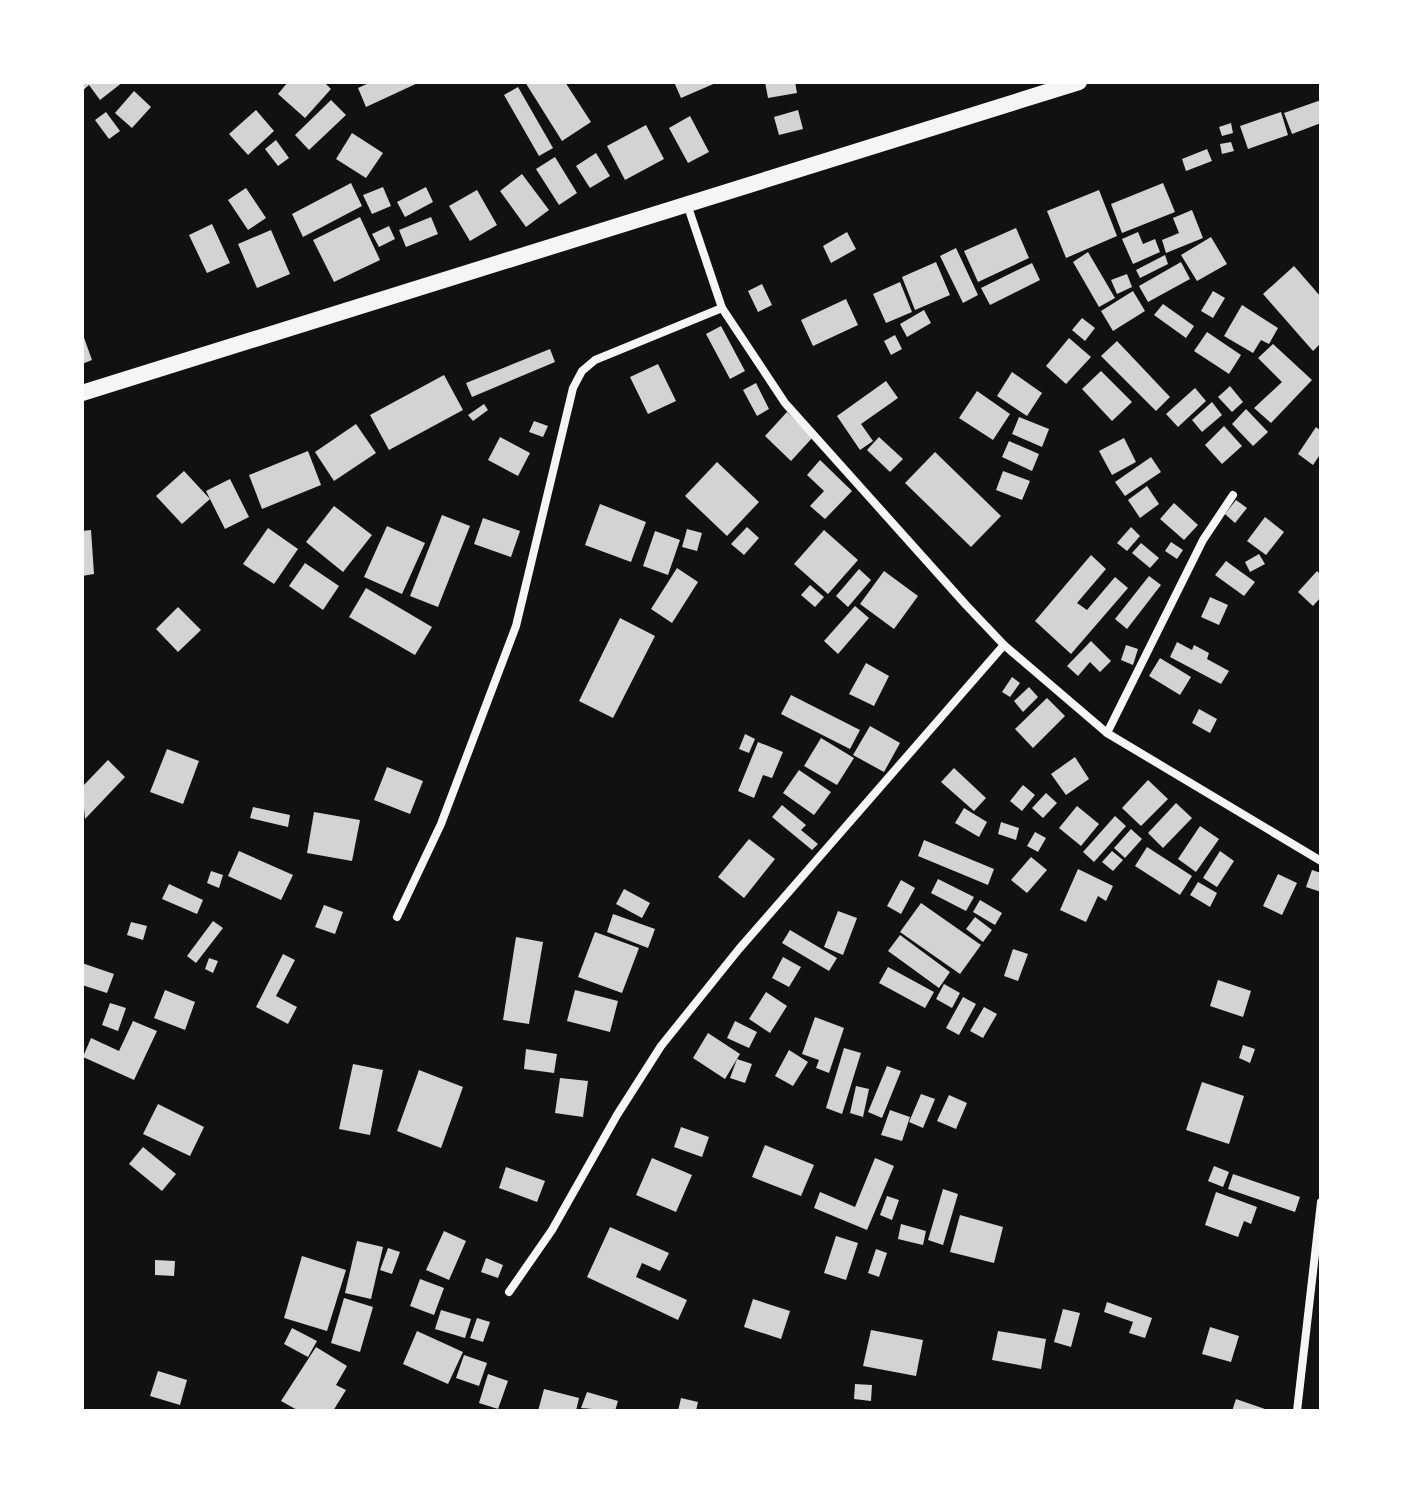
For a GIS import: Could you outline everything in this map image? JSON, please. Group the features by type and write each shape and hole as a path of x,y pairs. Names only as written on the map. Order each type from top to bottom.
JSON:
{"main road":[{"path":"82,393 1079,82"}],"street":[{"path":"687,204 722,308 785,403 846,476 1004,645 1107,733 1321,861"},
{"path":"397,917 441,824 516,626 573,388 582,371 595,360 722,308"},
{"path":"1107,733 1203,540 1233,495"},
{"path":"509,1292 552,1230 617,1115 661,1046 739,949 1004,645"},
{"path":"1297,1411 1321,1202"}],"building":[{"path":"82,82 123,82 100,100 89,85 82,91"},
{"path":"288,82 324,82 331,89 305,118 278,94"},
{"path":"371,82 420,82 366,107 358,88"},
{"path":"525,82 565,82 591,122 562,141"},
{"path":"674,82 718,82 681,98"},
{"path":"765,82 795,82 797,93 768,98"},
{"path":"518,87 553,148 539,156 504,95"},
{"path":"134,91 151,107 132,128 115,113"},
{"path":"331,100 346,115 309,150 295,135"},
{"path":"1321,100 1321,123 1292,134 1284,113"},
{"path":"256,110 274,131 248,155 229,134"},
{"path":"798,110 803,129 779,135 774,117"},
{"path":"106,112 120,131 109,139 95,120"},
{"path":"1281,112 1288,135 1248,149 1240,126"},
{"path":"690,116 709,152 688,163 669,128"},
{"path":"1231,123 1233,133 1222,136 1219,127"},
{"path":"646,125 664,159 625,180 607,146"},
{"path":"352,133 383,153 366,178 336,159"},
{"path":"276,140 289,158 278,166 265,149"},
{"path":"1231,142 1234,151 1222,154 1220,144"},
{"path":"1207,149 1212,161 1186,171 1182,159"},
{"path":"596,153 610,176 590,188 576,166"},
{"path":"555,157 577,193 559,205 536,169"},
{"path":"522,174 549,210 526,227 500,191"},
{"path":"351,183 362,206 303,237 292,214"},
{"path":"1163,183 1175,212 1122,233 1111,204"},
{"path":"383,187 391,206 372,214 363,195"},
{"path":"426,187 433,202 405,217 397,202"},
{"path":"246,188 266,218 248,230 228,200"},
{"path":"477,190 497,225 470,241 449,206"},
{"path":"1099,190 1117,236 1066,258 1047,211"},
{"path":"1192,210 1203,238 1166,253 1162,240 1179,233 1173,218"},
{"path":"360,217 380,260 334,282 313,240"},
{"path":"431,217 438,234 406,247 399,230"},
{"path":"212,224 230,263 207,273 189,235"},
{"path":"389,226 395,239 379,247 372,234"},
{"path":"1016,228 1029,258 978,282 964,251"},
{"path":"271,230 290,274 257,288 238,244"},
{"path":"847,232 856,249 831,263 823,246"},
{"path":"1138,232 1143,244 1155,239 1160,252 1133,264 1122,239"},
{"path":"1211,237 1227,264 1197,281 1181,255"},
{"path":"956,248 978,295 963,303 940,256"},
{"path":"1088,252 1115,298 1099,307 1073,262"},
{"path":"1165,255 1168,264 1140,278 1136,270"},
{"path":"936,262 950,295 915,310 902,277"},
{"path":"1181,262 1190,279 1148,302 1139,286"},
{"path":"1032,263 1040,280 990,305 981,288"},
{"path":"1294,266 1321,297 1321,343 1313,351 1263,294"},
{"path":"1127,274 1132,287 1117,294 1111,280"},
{"path":"900,282 912,312 886,323 873,294"},
{"path":"762,284 772,305 758,312 748,291"},
{"path":"1133,291 1145,311 1113,331 1101,311"},
{"path":"1213,291 1225,298 1213,318 1201,311"},
{"path":"846,299 858,325 813,346 801,320"},
{"path":"1163,304 1194,326 1186,338 1154,315"},
{"path":"1242,305 1278,328 1269,344 1261,340 1253,353 1224,336"},
{"path":"924,310 931,323 907,337 900,324"},
{"path":"1082,318 1095,328 1085,341 1072,330"},
{"path":"721,326 745,371 730,379 706,334"},
{"path":"82,332 92,360 82,364"},
{"path":"1207,332 1241,355 1229,374 1194,351"},
{"path":"895,335 902,349 891,355 884,341"},
{"path":"1069,338 1091,357 1066,384 1046,366"},
{"path":"1117,341 1170,397 1156,411 1101,356"},
{"path":"1273,344 1312,380 1271,423 1254,408 1282,382 1258,358"},
{"path":"550,349 555,362 472,397 466,383"},
{"path":"658,364 676,401 648,414 630,377"},
{"path":"1101,371 1132,402 1112,421 1082,389"},
{"path":"1012,372 1042,393 1027,416 997,396"},
{"path":"444,375 463,410 389,450 370,415"},
{"path":"886,381 898,398 861,424 873,441 860,450 837,416"},
{"path":"756,383 769,409 757,416 743,390"},
{"path":"1230,386 1243,402 1232,412 1218,397"},
{"path":"1195,388 1206,401 1178,427 1166,414"},
{"path":"977,391 1010,414 993,440 959,418"},
{"path":"1212,402 1222,415 1202,432 1192,420"},
{"path":"484,404 488,410 473,421 468,415"},
{"path":"1246,409 1268,432 1253,446 1232,424"},
{"path":"787,412 813,437 791,461 765,436"},
{"path":"1019,417 1049,429 1042,447 1012,434"},
{"path":"534,421 548,426 543,437 529,432"},
{"path":"356,424 376,453 334,481 315,452"},
{"path":"1224,426 1242,446 1222,464 1205,445"},
{"path":"1316,427 1321,431 1321,453 1313,465 1298,454"},
{"path":"500,437 530,453 518,476 488,460"},
{"path":"879,437 903,459 890,472 867,450"},
{"path":"1124,438 1136,462 1112,475 1099,451"},
{"path":"1009,441 1039,454 1032,471 1002,457"},
{"path":"308,451 321,485 262,509 249,475"},
{"path":"935,452 1001,516 971,547 905,483"},
{"path":"1151,457 1161,472 1125,496 1115,482"},
{"path":"820,460 852,491 825,519 810,506 824,491 807,475"},
{"path":"717,462 759,502 727,536 685,496"},
{"path":"184,471 210,499 182,524 156,496"},
{"path":"1003,471 1030,481 1022,500 996,490"},
{"path":"230,479 249,517 225,529 206,491"},
{"path":"1147,486 1159,504 1140,518 1128,500"},
{"path":"1236,500 1247,508 1235,523 1225,514"},
{"path":"1174,503 1198,525 1184,540 1160,519"},
{"path":"600,504 646,522 631,562 585,545"},
{"path":"334,506 372,535 343,572 306,542"},
{"path":"442,515 470,526 438,607 410,596"},
{"path":"1265,517 1284,532 1266,555 1247,541"},
{"path":"483,518 520,531 511,557 474,544"},
{"path":"387,526 425,543 402,594 364,577"},
{"path":"747,527 759,538 744,555 731,544"},
{"path":"1131,527 1140,536 1127,551 1117,543"},
{"path":"268,528 298,549 274,584 243,564"},
{"path":"687,529 702,533 697,551 682,547"},
{"path":"91,530 94,574 82,576 82,531"},
{"path":"824,530 858,560 828,594 794,564"},
{"path":"655,531 680,540 668,575 643,566"},
{"path":"1171,542 1183,550 1177,559 1165,551"},
{"path":"1141,543 1159,558 1150,568 1132,553"},
{"path":"1259,554 1265,564 1250,572 1245,562"},
{"path":"1091,555 1106,569 1077,603 1087,610 1115,577 1128,588 1071,654 1035,621"},
{"path":"1226,561 1255,582 1244,596 1215,575"},
{"path":"305,563 339,586 323,610 289,586"},
{"path":"677,568 698,582 672,623 651,609"},
{"path":"859,569 871,580 848,607 836,596"},
{"path":"884,571 918,596 894,629 860,604"},
{"path":"1317,571 1321,575 1321,597 1313,606 1298,592"},
{"path":"1149,576 1161,585 1127,629 1115,619"},
{"path":"810,585 824,597 815,607 801,595"},
{"path":"366,588 432,627 415,655 349,617"},
{"path":"1210,597 1228,605 1219,625 1201,617"},
{"path":"855,606 869,618 838,654 824,641"},
{"path":"178,607 201,630 178,652 156,629"},
{"path":"620,618 655,636 613,718 579,701"},
{"path":"1091,641 1111,661 1100,672 1090,662 1078,676 1067,666"},
{"path":"1177,642 1192,650 1194,645 1209,653 1207,659 1229,671 1221,684 1170,657"},
{"path":"1126,645 1138,649 1133,665 1121,660"},
{"path":"1160,658 1191,677 1180,695 1149,676"},
{"path":"866,663 889,676 874,706 849,694"},
{"path":"1012,677 1020,683 1010,697 1002,692"},
{"path":"1029,687 1038,697 1023,712 1014,701"},
{"path":"791,695 860,730 850,749 781,714"},
{"path":"1047,698 1065,716 1033,748 1015,729"},
{"path":"1199,709 1217,719 1210,733 1192,723"},
{"path":"870,726 900,743 884,772 853,755"},
{"path":"745,734 755,739 749,753 739,749"},
{"path":"821,738 854,758 837,785 804,766"},
{"path":"758,742 783,752 772,778 763,775 754,798 738,791"},
{"path":"167,749 199,761 183,804 150,792"},
{"path":"1075,757 1089,779 1066,795 1051,774"},
{"path":"108,760 125,777 85,819 82,787"},
{"path":"387,767 423,781 410,814 374,800"},
{"path":"954,768 986,798 974,811 941,782"},
{"path":"799,770 831,792 814,815 783,793"},
{"path":"1148,780 1168,799 1141,826 1122,808"},
{"path":"1023,785 1035,795 1022,811 1010,801"},
{"path":"1046,793 1057,803 1043,818 1032,808"},
{"path":"1176,803 1192,818 1163,848 1148,833"},
{"path":"782,805 806,825 801,830 818,844 812,850 772,817"},
{"path":"1077,806 1099,824 1081,846 1059,828"},
{"path":"253,807 290,815 288,827 250,818"},
{"path":"964,808 987,822 979,837 955,823"},
{"path":"314,812 360,820 352,861 307,853"},
{"path":"1115,816 1126,826 1094,862 1083,852"},
{"path":"1001,822 1019,828 1016,840 998,834"},
{"path":"1200,826 1219,839 1196,872 1178,859"},
{"path":"1131,829 1142,839 1125,858 1114,848"},
{"path":"1035,832 1046,838 1038,852 1027,846"},
{"path":"749,839 775,859 744,898 718,877"},
{"path":"924,840 994,869 988,885 918,856"},
{"path":"1147,847 1192,876 1180,895 1135,866"},
{"path":"239,851 293,875 281,900 228,876"},
{"path":"1112,851 1123,860 1113,871 1102,862"},
{"path":"1220,851 1234,861 1217,887 1203,878"},
{"path":"1031,857 1047,870 1027,893 1011,880"},
{"path":"1078,869 1113,886 1106,901 1098,896 1086,922 1060,910"},
{"path":"1312,870 1321,873 1321,892 1306,887"},
{"path":"211,871 223,875 219,888 207,883"},
{"path":"1278,874 1297,883 1282,915 1263,906"},
{"path":"938,879 974,897 966,911 931,893"},
{"path":"901,880 915,888 901,914 887,906"},
{"path":"1198,882 1217,893 1210,907 1190,895"},
{"path":"169,884 203,900 197,914 162,899"},
{"path":"624,889 650,903 642,918 616,904"},
{"path":"980,900 1002,913 995,925 973,912"},
{"path":"921,903 981,945 960,974 900,932"},
{"path":"324,905 343,912 335,934 315,927"},
{"path":"838,911 857,918 843,955 824,947"},
{"path":"613,914 655,929 648,948 607,932"},
{"path":"975,917 992,930 983,942 966,929"},
{"path":"213,921 223,928 196,963 187,956"},
{"path":"131,922 147,926 143,940 127,935"},
{"path":"790,930 837,958 829,971 782,943"},
{"path":"595,932 639,948 622,993 578,977"},
{"path":"900,935 950,972 939,988 888,951"},
{"path":"516,937 543,942 529,1024 503,1020"},
{"path":"1013,949 1028,954 1018,981 1004,976"},
{"path":"283,954 295,960 276,996 297,1007 288,1024 256,1007"},
{"path":"783,957 801,967 789,987 772,978"},
{"path":"209,958 218,961 213,973 205,969"},
{"path":"82,963 114,974 107,993 82,985"},
{"path":"888,967 934,992 925,1008 879,983"},
{"path":"1218,980 1251,991 1243,1017 1210,1006"},
{"path":"944,984 960,993 952,1008 936,999"},
{"path":"165,990 195,1002 185,1030 154,1018"},
{"path":"575,990 618,1001 610,1032 567,1021"},
{"path":"766,992 787,1006 770,1033 749,1019"},
{"path":"963,997 976,1004 959,1035 946,1028"},
{"path":"110,1003 126,1008 118,1031 102,1025"},
{"path":"984,1007 997,1014 983,1038 970,1031"},
{"path":"815,1017 844,1028 829,1073 816,1068 819,1060 802,1054"},
{"path":"133,1021 157,1031 134,1080 83,1057 91,1038 119,1051"},
{"path":"735,1021 757,1032 749,1048 727,1038"},
{"path":"708,1033 740,1054 725,1079 693,1058"},
{"path":"1243,1045 1255,1049 1250,1063 1239,1058"},
{"path":"844,1048 861,1053 842,1114 826,1108"},
{"path":"526,1049 557,1054 554,1073 524,1069"},
{"path":"789,1050 808,1062 793,1086 775,1076"},
{"path":"737,1059 752,1064 745,1083 730,1078"},
{"path":"353,1064 383,1070 370,1135 339,1129"},
{"path":"887,1066 901,1071 882,1118 868,1112"},
{"path":"419,1070 463,1087 441,1148 397,1131"},
{"path":"560,1078 588,1081 583,1117 555,1113"},
{"path":"1202,1082 1244,1096 1229,1144 1186,1130"},
{"path":"856,1086 869,1089 863,1117 850,1113"},
{"path":"921,1094 935,1099 923,1128 909,1122"},
{"path":"949,1095 967,1103 956,1129 937,1121"},
{"path":"158,1104 204,1127 190,1156 143,1134"},
{"path":"890,1110 910,1117 902,1141 881,1135"},
{"path":"681,1127 709,1137 702,1157 674,1147"},
{"path":"765,1145 814,1165 801,1196 752,1177"},
{"path":"143,1147 176,1174 162,1191 129,1164"},
{"path":"652,1158 692,1175 676,1212 636,1195"},
{"path":"875,1158 894,1166 867,1230 814,1208 820,1192 855,1207"},
{"path":"1214,1166 1229,1172 1223,1187 1208,1181"},
{"path":"506,1167 545,1181 537,1202 499,1188"},
{"path":"1233,1174 1300,1197 1295,1212 1228,1189"},
{"path":"943,1189 958,1194 943,1245 928,1240"},
{"path":"1216,1192 1257,1207 1251,1224 1244,1221 1238,1237 1205,1225"},
{"path":"887,1196 899,1200 892,1220 880,1215"},
{"path":"960,1215 1003,1227 994,1263 950,1252"},
{"path":"901,1224 926,1231 923,1245 898,1239"},
{"path":"610,1227 669,1253 660,1271 642,1263 636,1277 687,1300 678,1320 587,1277"},
{"path":"444,1231 466,1241 449,1280 426,1270"},
{"path":"836,1236 858,1243 846,1280 824,1273"},
{"path":"357,1241 383,1247 371,1299 345,1293"},
{"path":"388,1248 400,1252 392,1274 380,1270"},
{"path":"876,1249 887,1253 879,1277 868,1273"},
{"path":"302,1256 346,1270 327,1331 284,1318"},
{"path":"486,1258 503,1265 498,1278 481,1272"},
{"path":"155,1260 175,1261 174,1276 155,1275"},
{"path":"420,1279 444,1288 434,1315 410,1306"},
{"path":"344,1298 373,1307 360,1352 331,1343"},
{"path":"753,1299 790,1311 781,1339 744,1327"},
{"path":"1107,1302 1152,1318 1145,1338 1129,1333 1133,1322 1104,1312"},
{"path":"1063,1309 1080,1313 1071,1347 1054,1342"},
{"path":"441,1310 471,1319 465,1338 435,1329"},
{"path":"477,1318 490,1322 483,1342 470,1338"},
{"path":"1210,1327 1239,1336 1231,1362 1202,1354"},
{"path":"292,1328 317,1341 308,1357 284,1344"},
{"path":"871,1330 923,1340 916,1376 863,1366"},
{"path":"417,1331 463,1352 448,1384 403,1364"},
{"path":"998,1331 1046,1339 1041,1369 992,1360"},
{"path":"316,1347 347,1366 336,1385 346,1390 333,1411 299,1411 281,1401"},
{"path":"464,1355 487,1363 479,1386 456,1378"},
{"path":"158,1371 187,1380 180,1405 150,1396"},
{"path":"488,1374 508,1381 498,1409 479,1403"},
{"path":"855,1384 872,1385 871,1401 854,1399"},
{"path":"544,1389 579,1398 576,1411 538,1411"},
{"path":"587,1392 618,1401 615,1411 581,1408"},
{"path":"681,1398 698,1402 696,1411 678,1411"},
{"path":"1236,1399 1265,1409 1232,1411"}]}
